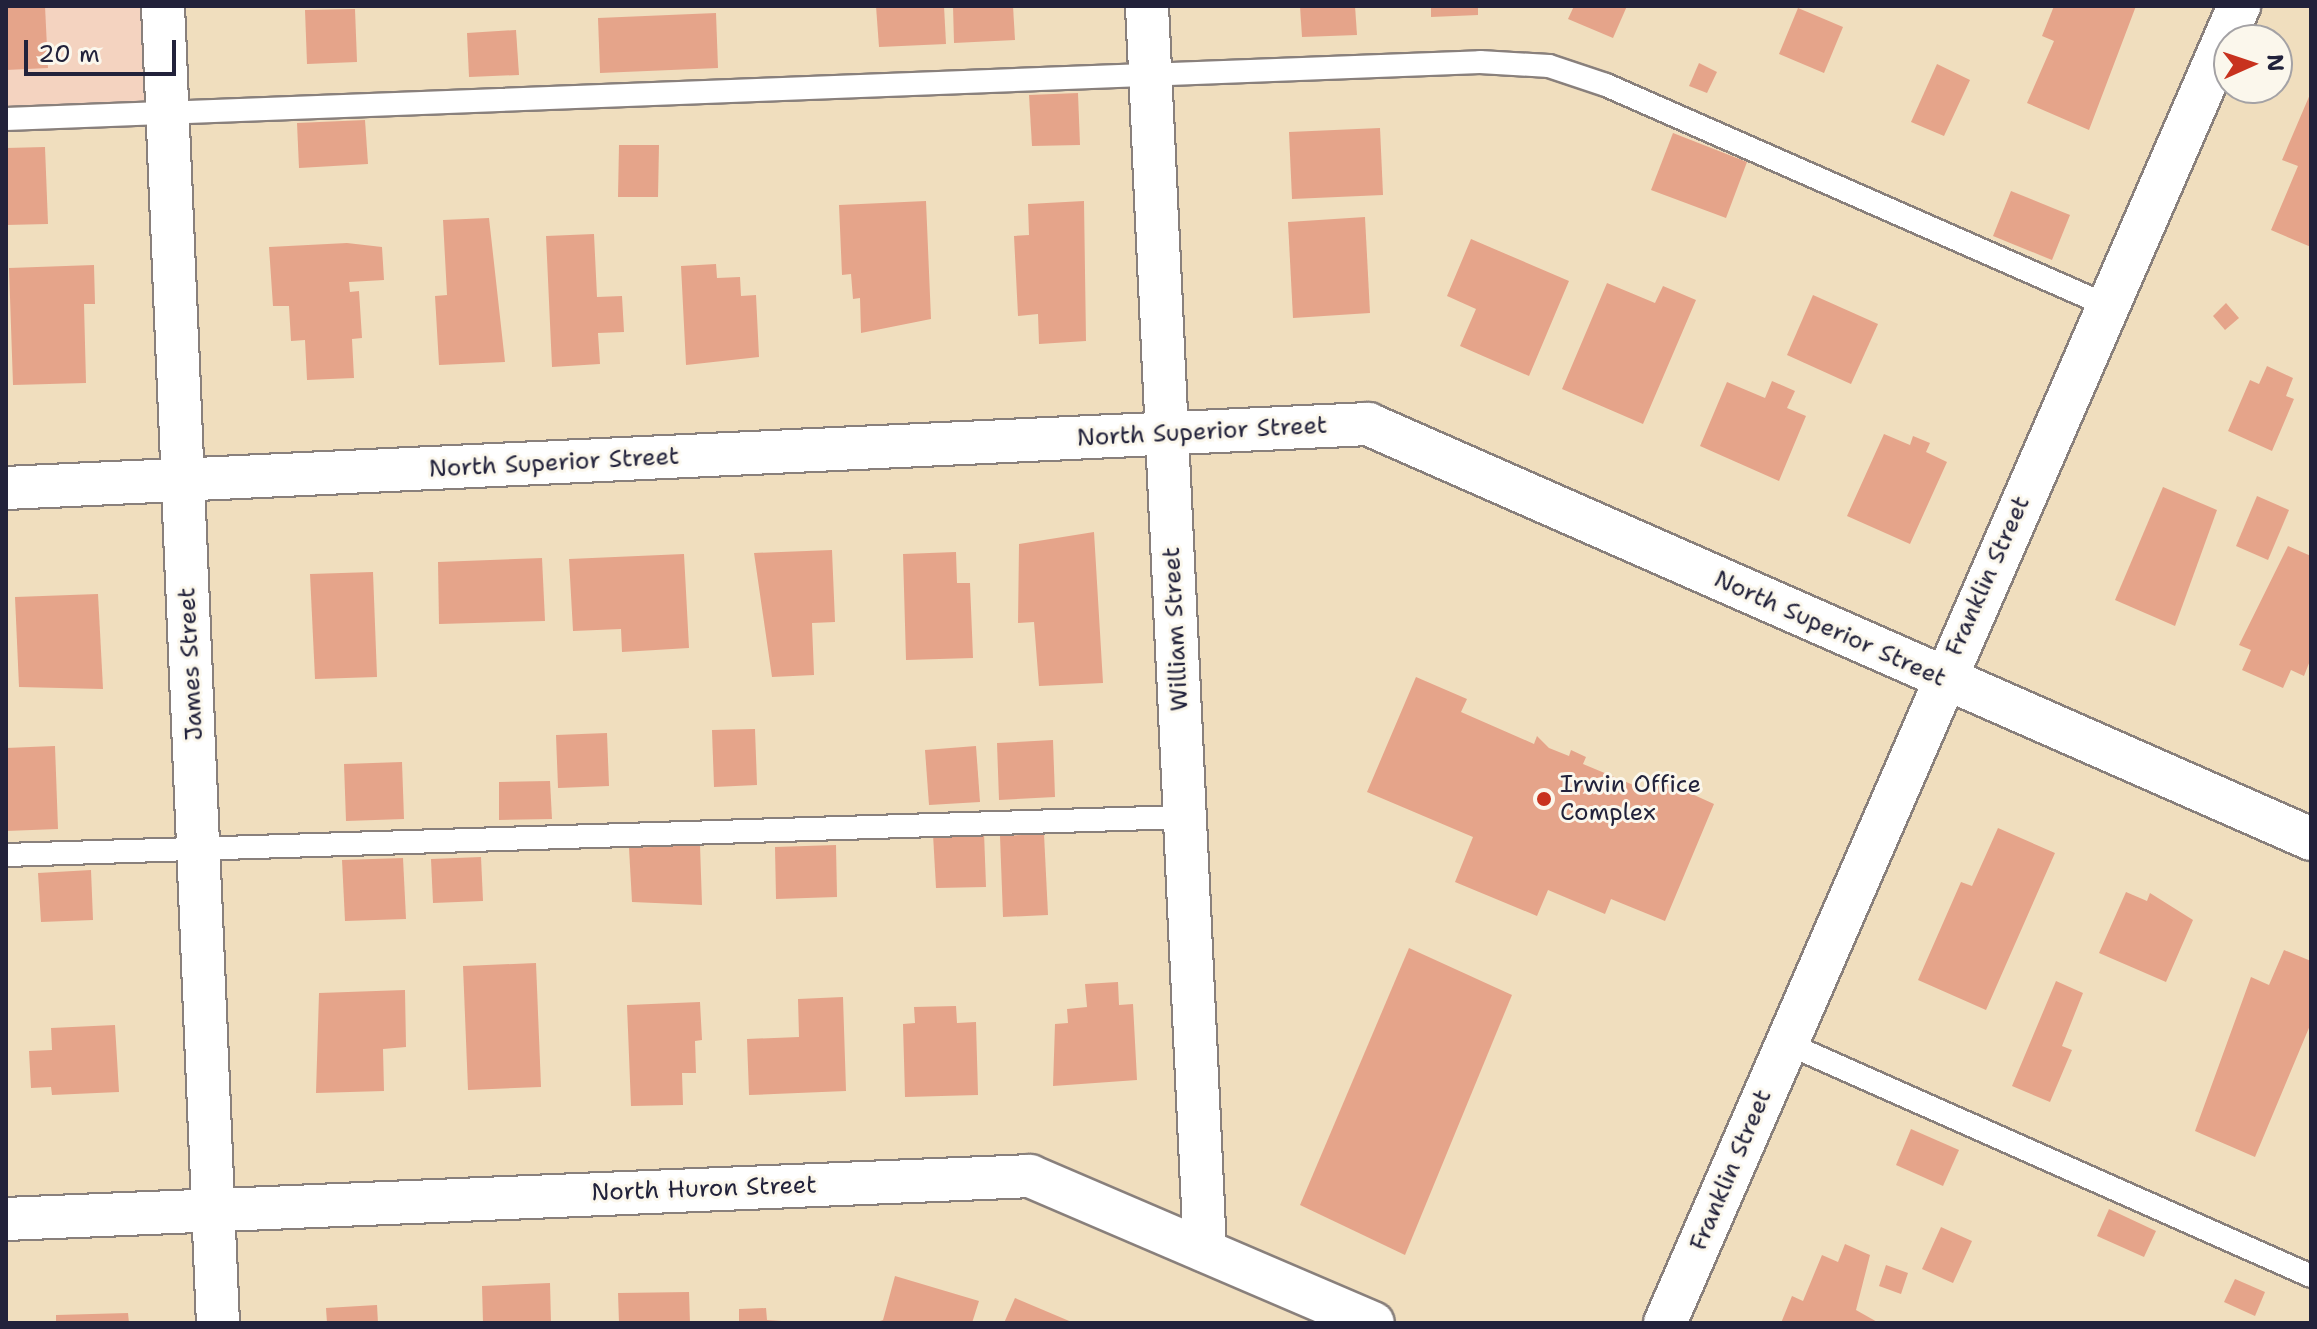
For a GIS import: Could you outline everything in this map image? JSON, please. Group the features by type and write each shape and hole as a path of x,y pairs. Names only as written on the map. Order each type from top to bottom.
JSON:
{"street":[{"name":"James Street","path":"163,6 218,1323"},
{"name":"William Street","path":"1147,6 1205,1251"},
{"name":"Franklin Street","path":"1665,1323 2106,305 2239,6"},
{"name":"North Superior Street","path":"6,488 1368,424 1943,680 2311,839"},
{"name":"North Huron Street","path":"6,1219 1030,1176 1373,1323"}],"lane":[{"path":"6,119 1480,62 1549,66 1606,85 2106,305"},
{"path":"6,855 1185,817"},
{"path":"1786,1043 2311,1276"}],"shaded area":[{"path":"6,6 163,6 168,113 6,119"}],"building":[{"path":"6,6 45,6 48,68 6,70"},
{"path":"876,6 944,6 946,44 879,47"},
{"path":"953,6 1013,6 1015,40 954,43"},
{"path":"1300,6 1355,6 1357,35 1302,37"},
{"path":"1431,6 1478,6 1478,15 1431,17"},
{"path":"1574,6 1627,6 1613,38 1568,19"},
{"path":"2054,6 2136,6 2089,130 2027,103 2054,41 2042,36"},
{"path":"1798,8 1843,27 1824,73 1779,54"},
{"path":"355,9 357,62 307,64 305,10"},
{"path":"716,13 718,68 600,73 598,18"},
{"path":"516,30 519,75 469,77 467,33"},
{"path":"1699,63 1717,72 1707,93 1689,86"},
{"path":"1937,64 1970,80 1944,136 1911,122"},
{"path":"2311,92 2311,247 2271,230 2298,166 2282,160"},
{"path":"1078,93 1080,145 1032,146 1029,95"},
{"path":"365,120 368,164 299,168 297,123"},
{"path":"1380,128 1383,195 1292,199 1289,132"},
{"path":"1673,133 1747,162 1726,218 1651,190"},
{"path":"619,145 659,145 658,197 618,197"},
{"path":"45,147 48,224 6,225 6,148"},
{"path":"2011,191 2070,215 2052,260 1993,236"},
{"path":"926,201 931,319 861,333 860,298 853,299 851,274 842,275 839,205"},
{"path":"1084,201 1086,341 1039,344 1038,314 1018,316 1014,236 1029,235 1028,204"},
{"path":"1365,217 1370,313 1293,318 1288,222"},
{"path":"489,218 505,362 439,365 435,296 447,295 443,220"},
{"path":"594,234 597,297 622,296 624,332 598,333 600,364 552,367 546,236"},
{"path":"1471,239 1569,281 1529,376 1460,346 1476,309 1447,296"},
{"path":"347,243 382,247 384,280 349,282 350,292 359,291 362,338 352,339 354,378 307,380 305,340 291,341 289,306 273,306 269,247"},
{"path":"716,264 717,278 740,277 741,296 756,295 759,357 686,365 681,266"},
{"path":"94,265 95,304 84,304 86,383 13,385 9,268"},
{"path":"1607,283 1655,303 1663,286 1696,300 1643,424 1562,389"},
{"path":"1813,295 1878,324 1851,384 1787,355"},
{"path":"2226,303 2239,318 2225,330 2213,316"},
{"path":"2267,366 2293,378 2286,396 2294,399 2272,451 2228,431 2250,380 2259,384"},
{"path":"1772,381 1795,391 1787,408 1806,416 1779,481 1700,446 1727,382 1765,398"},
{"path":"1884,434 1910,445 1913,436 1930,443 1926,452 1947,462 1910,544 1847,516"},
{"path":"2163,487 2217,510 2175,626 2115,600"},
{"path":"2257,496 2289,510 2268,560 2236,546"},
{"path":"1094,532 1103,683 1039,686 1034,622 1018,623 1019,544"},
{"path":"2288,546 2311,556 2311,658 2304,676 2291,670 2283,688 2242,670 2251,650 2239,645"},
{"path":"832,550 835,622 812,623 814,675 772,677 754,553"},
{"path":"956,552 957,583 970,583 973,658 906,660 903,554"},
{"path":"684,554 689,648 622,652 621,629 573,631 569,559"},
{"path":"542,558 545,621 439,624 438,562"},
{"path":"373,572 377,677 315,679 310,574"},
{"path":"98,594 103,689 19,687 15,597"},
{"name":"Irwin Office Complex","path":"1416,677 1467,699 1461,712 1534,744 1537,736 1549,748 1569,756 1571,750 1586,757 1583,764 1655,794 1661,780 1714,804 1665,921 1611,899 1605,914 1548,890 1537,916 1455,882 1473,837 1367,792"},
{"path":"755,729 757,785 714,787 712,730"},
{"path":"607,733 609,786 558,788 556,735"},
{"path":"1053,740 1055,797 999,800 997,743"},
{"path":"55,746 58,829 6,831 6,748"},
{"path":"976,746 980,802 929,805 925,750"},
{"path":"402,762 404,819 346,821 344,764"},
{"path":"550,781 552,819 499,820 499,782"},
{"path":"1998,828 2055,853 1986,1010 1918,980 1961,882 1972,886"},
{"path":"984,832 986,887 936,888 933,834"},
{"path":"1044,834 1048,915 1003,917 1000,836"},
{"path":"700,845 702,905 632,902 629,848"},
{"path":"836,845 837,897 776,899 775,847"},
{"path":"481,857 483,901 433,903 431,859"},
{"path":"403,858 406,919 345,921 342,860"},
{"path":"91,870 93,920 41,922 38,873"},
{"path":"2126,892 2147,901 2150,893 2193,920 2166,982 2099,953"},
{"path":"1409,948 1512,995 1405,1255 1300,1205"},
{"path":"2284,950 2311,961 2311,1023 2255,1157 2195,1131 2251,977 2269,985"},
{"path":"536,963 541,1087 468,1090 463,966"},
{"path":"2056,981 2083,993 2062,1046 2072,1050 2050,1102 2012,1086"},
{"path":"1118,982 1119,1005 1133,1004 1137,1080 1053,1086 1055,1024 1068,1023 1067,1009 1087,1007 1085,984"},
{"path":"405,990 406,1047 383,1049 384,1091 316,1093 319,993"},
{"path":"843,997 846,1091 749,1095 747,1039 799,1037 798,999"},
{"path":"700,1002 702,1040 695,1041 696,1073 682,1073 683,1105 631,1106 627,1005"},
{"path":"956,1006 957,1023 976,1022 978,1095 905,1097 903,1024 915,1023 914,1007"},
{"path":"115,1025 119,1092 52,1095 51,1087 31,1088 29,1051 52,1050 51,1028"},
{"path":"1911,1129 1959,1150 1943,1186 1896,1165"},
{"path":"2109,1209 2156,1231 2144,1257 2097,1236"},
{"path":"1941,1227 1972,1241 1953,1283 1922,1269"},
{"path":"1845,1244 1870,1255 1856,1310 1879,1323 1781,1323 1792,1296 1803,1301 1822,1255 1838,1262"},
{"path":"1886,1265 1908,1273 1901,1294 1879,1286"},
{"path":"895,1276 979,1301 972,1323 873,1323 883,1320"},
{"path":"2235,1279 2265,1292 2255,1316 2224,1302"},
{"path":"550,1283 551,1323 483,1323 482,1286"},
{"path":"689,1292 690,1323 619,1323 618,1293"},
{"path":"1015,1298 1074,1323 1004,1323"},
{"path":"377,1305 378,1323 327,1323 326,1308"},
{"path":"766,1308 767,1320 811,1323 739,1323 739,1309"},
{"path":"128,1313 129,1323 56,1323 56,1315"}],"place":[{"name":"Irwin Office Complex","path":"1544,799"}]}
